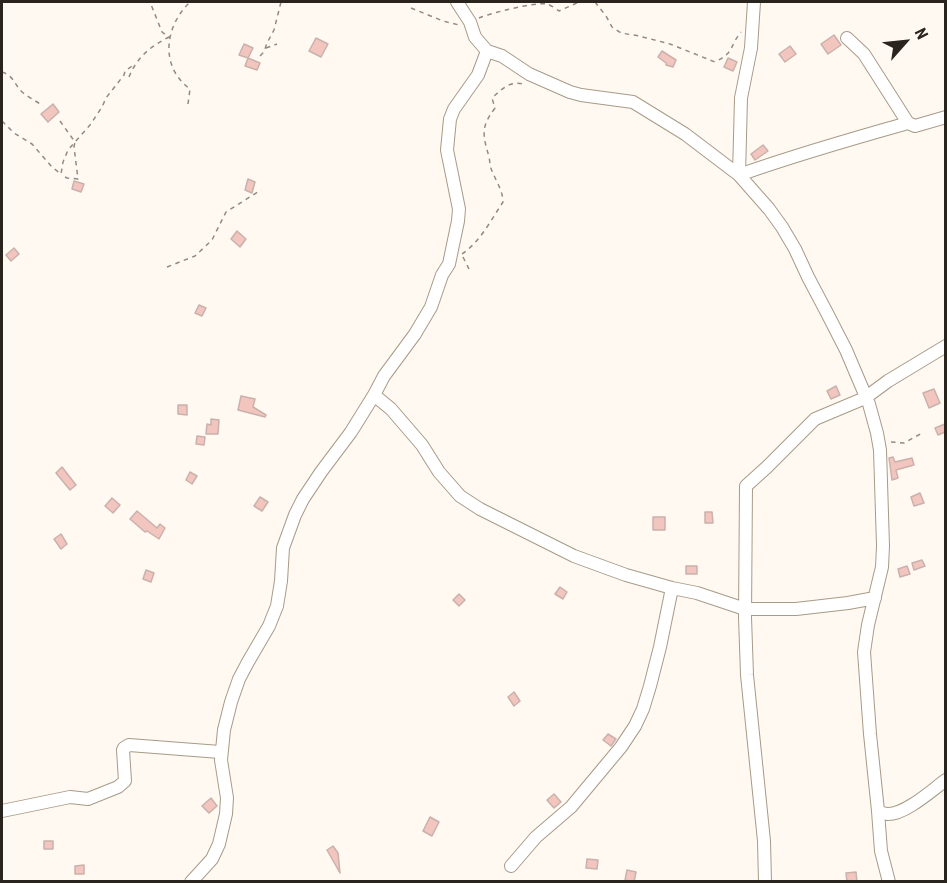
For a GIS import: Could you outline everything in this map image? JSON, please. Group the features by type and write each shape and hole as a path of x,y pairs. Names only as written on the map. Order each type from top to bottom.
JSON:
{"street":[{"path":"457,2 471,25 475,37 487,51 502,56 528,74 570,92 633,102 685,134 739,175 769,209 795,249 846,350 874,420 882,485 884,546 882,567 864,652 882,857 889,882"},
{"path":"739,175 741,98 750,56 754,2"},
{"path":"847,38 864,54 908,123 915,126 945,117"},
{"path":"192,881 212,860 219,844 227,798 220,752 224,730 239,679 277,606 283,548 295,515 321,471 351,432 384,376 415,334 431,307 442,275 449,264 459,209 447,150 450,119 454,109 478,75 487,51"},
{"path":"739,175 813,149 908,123"},
{"path":"765,882 764,841 747,675 746,486 815,419 865,398 945,346"},
{"path":"374,395 391,409 422,445 439,472 460,496 574,556 745,609 796,609 875,598"},
{"path":"511,866 536,837 571,807 621,747 635,726 644,709 672,588"},
{"path":"2,811 70,796 88,798 118,787 125,781 123,750 129,745 220,752"},
{"path":"878,812 896,813 924,797 945,780"}],"path":[{"path":"150,2 162,32 169,37"},
{"path":"188,104 190,89 181,82 170,60 169,37 182,10 190,2"},
{"path":"260,56 274,30 281,2"},
{"path":"411,8 443,21 471,25 487,15 526,6 548,4 559,11 579,2"},
{"path":"595,2 612,27 621,33 657,40 715,62 727,56 741,32 752,27"},
{"path":"129,77 140,57 152,45 169,37"},
{"path":"265,48 277,44"},
{"path":"61,174 68,150 90,125 125,71 135,64"},
{"path":"2,72 14,79 20,90 43,106"},
{"path":"461,254 486,228 503,202 491,169 483,133 495,108 492,98 505,86 519,83 528,86"},
{"path":"2,121 14,133 32,144 61,174 67,178 78,179 75,142 60,121"},
{"path":"167,267 195,256 212,240 226,212 261,190"},
{"path":"890,442 904,443 924,432"}],"building":[{"path":"834,35 841,45 828,54 821,44"},
{"path":"316,38 328,44 321,57 309,51"},
{"path":"244,44 253,48 248,58 239,55"},
{"path":"790,46 796,54 785,62 779,54"},
{"path":"662,51 676,60 673,67 666,65 658,57"},
{"path":"248,58 260,63 257,70 245,66"},
{"path":"728,58 737,62 733,71 724,67"},
{"path":"53,104 59,112 48,122 41,114"},
{"path":"763,145 768,151 755,160 751,154"},
{"path":"248,179 255,182 252,193 245,190"},
{"path":"74,181 84,184 81,192 72,189"},
{"path":"237,231 246,239 240,247 231,239"},
{"path":"14,248 19,254 11,261 6,255"},
{"path":"199,305 206,308 202,316 195,313"},
{"path":"836,386 840,395 831,399 827,391"},
{"path":"934,389 940,403 929,408 923,393"},
{"path":"241,396 255,399 253,407 266,415 265,417 238,410"},
{"path":"178,405 187,405 187,415 178,414"},
{"path":"211,419 219,420 218,434 206,434 207,424 211,425"},
{"path":"945,424 945,432 938,435 935,428"},
{"path":"197,436 205,437 204,445 196,444"},
{"path":"893,457 895,462 912,458 914,465 896,470 898,478 892,480 889,458"},
{"path":"62,467 76,485 70,490 56,473"},
{"path":"190,472 197,476 192,484 186,480"},
{"path":"920,493 924,503 914,506 911,497"},
{"path":"260,497 268,502 262,511 254,506"},
{"path":"112,498 120,505 113,513 105,506"},
{"path":"137,511 157,528 160,524 165,528 159,539 145,532 130,519"},
{"path":"705,512 712,512 713,523 705,523"},
{"path":"653,517 665,517 665,530 653,530"},
{"path":"61,534 67,544 61,549 54,539"},
{"path":"922,560 925,566 914,570 912,563"},
{"path":"686,566 697,566 697,574 686,574"},
{"path":"907,566 910,574 900,577 898,569"},
{"path":"146,570 154,573 151,582 143,579"},
{"path":"560,587 567,592 563,599 555,594"},
{"path":"459,594 465,600 459,606 453,600"},
{"path":"514,692 520,701 514,706 508,697"},
{"path":"608,734 616,739 611,746 603,740"},
{"path":"554,794 561,802 554,808 547,800"},
{"path":"211,798 217,806 209,813 202,806"},
{"path":"430,817 439,822 432,836 423,831"},
{"path":"44,841 53,841 53,849 44,849"},
{"path":"333,846 338,853 340,873 327,850"},
{"path":"587,859 598,860 597,869 586,868"},
{"path":"84,865 84,874 75,874 75,866"},
{"path":"627,870 636,872 634,882 625,880"},
{"path":"856,872 857,882 847,882 846,873"}]}
